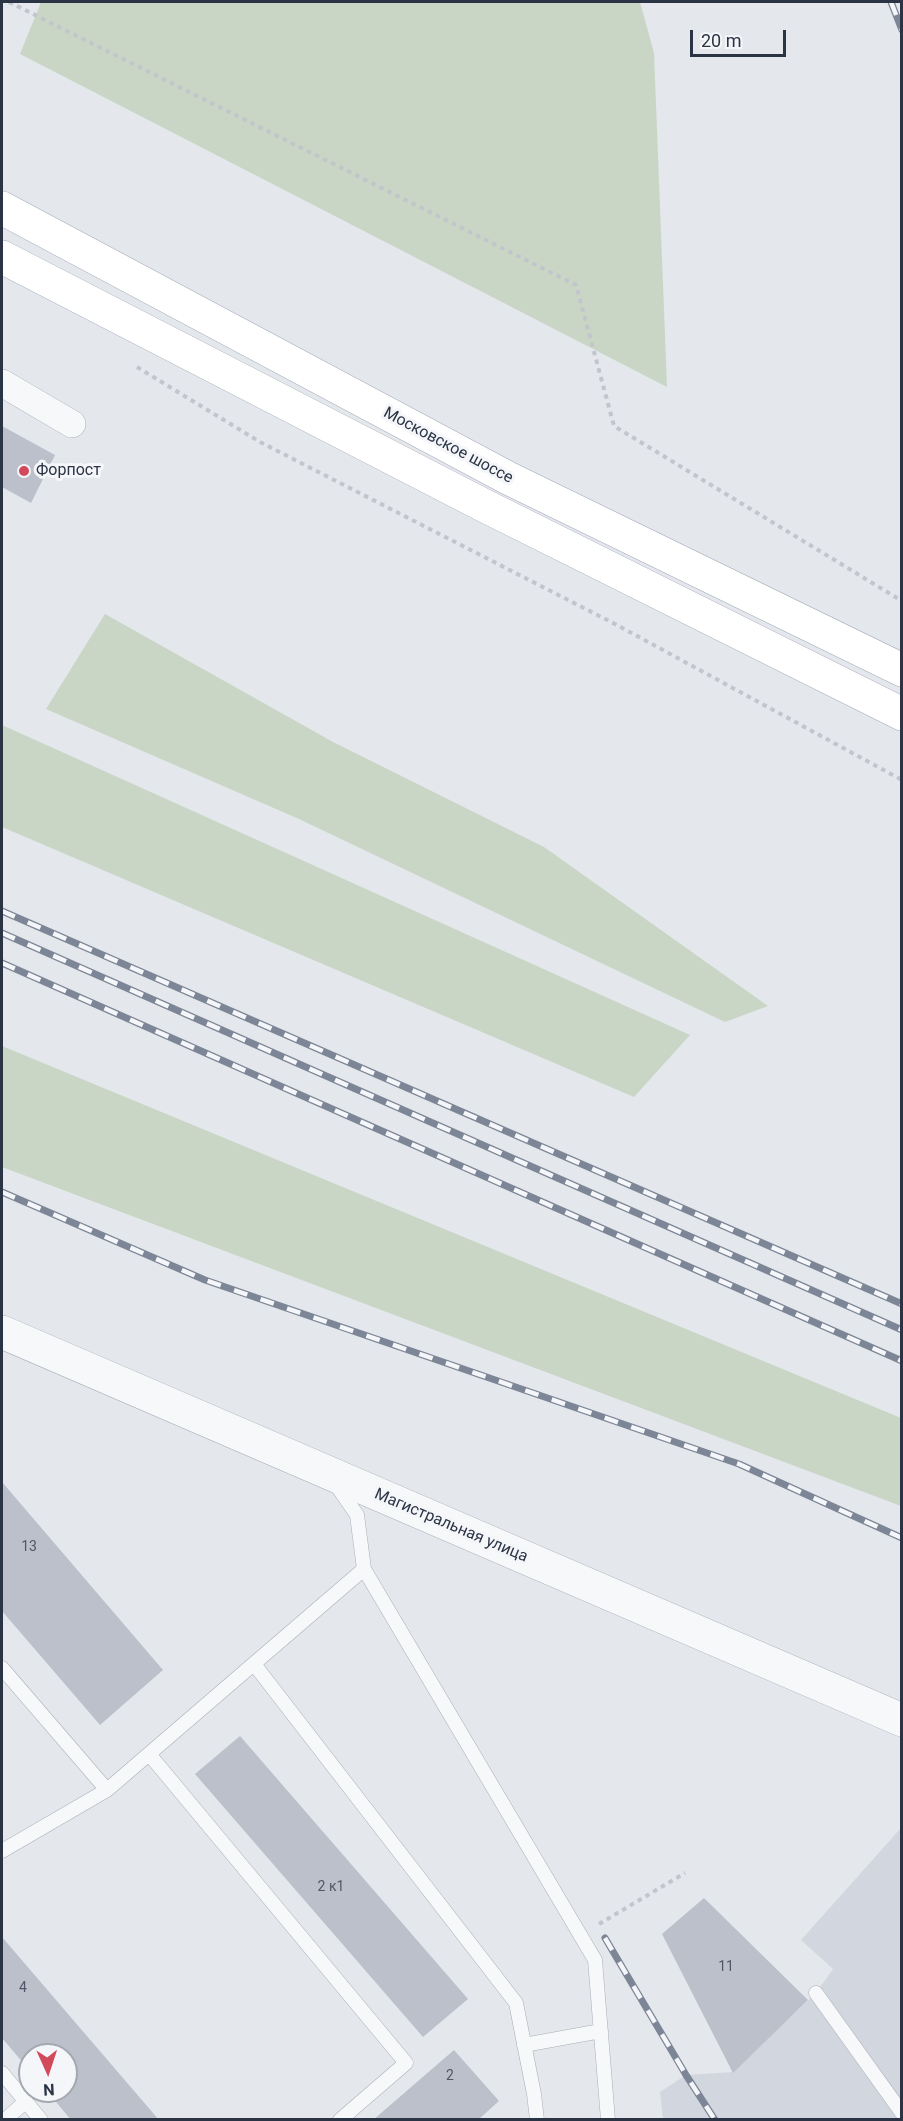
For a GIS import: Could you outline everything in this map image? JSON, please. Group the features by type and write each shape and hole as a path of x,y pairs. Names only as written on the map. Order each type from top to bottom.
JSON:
{"main road":[{"name":"Московское шоссе","path":"2,208 508,478 902,670"},
{"path":"2,257 485,506 902,714"}],"street":[{"path":"2,383 72,424"},
{"name":"Магистральная улица","path":"2,1332 902,1720"}],"lane":[{"path":"329,1474 357,1515 364,1569 595,1960 608,2120"},
{"path":"2,1851 108,1790 364,1569"},
{"path":"254,1664 516,2003 537,2120"},
{"path":"2,1668 108,1790"},
{"path":"149,1754 406,2063 340,2120"},
{"path":"816,1993 902,2113"},
{"path":"524,2045 601,2031"},
{"path":"2,2073 18,2092"},
{"path":"5,2120 24,2103"},
{"path":"28,2103 41,2120"}],"path":[{"path":"9,2 576,285 614,426 902,601"},
{"path":"130,363 260,442 615,624 902,780"},
{"path":"579,1932 598,1924 685,1873"}],"shaded area":[{"path":"901,1828 901,2119 663,2119 660,2092 686,2075 733,2072 816,1993 833,1969 801,1940"}],"green space":[{"path":"41,2 640,2 654,53 667,387 20,54"},
{"path":"105,614 333,742 544,847 768,1006 725,1022 299,819 46,709"},
{"path":"2,725 690,1035 634,1097 2,827"},
{"path":"2,1046 901,1418 901,1506 2,1167"}],"building":[{"name":"Форпост","path":"2,426 55,455 31,503 2,487"},
{"path":"2,1482 163,1670 100,1725 2,1611"},
{"path":"240,1736 468,1999 423,2037 195,1774"},
{"path":"704,1898 808,2000 733,2073 662,1934"},
{"path":"2,1937 159,2120 71,2120 57,2103 78,2103 78,2043 18,2043 18,2057 2,2038"},
{"path":"454,2050 499,2101 478,2120 373,2120"}],"railway":[{"path":"891,2 902,30"},
{"path":"2,911 902,1304"},
{"path":"2,933 902,1330"},
{"path":"2,963 902,1361"},
{"path":"2,1192 205,1280 739,1464 902,1538"},
{"path":"605,1938 715,2120"}],"place":[{"name":"Форпост","path":"24,471"}]}
